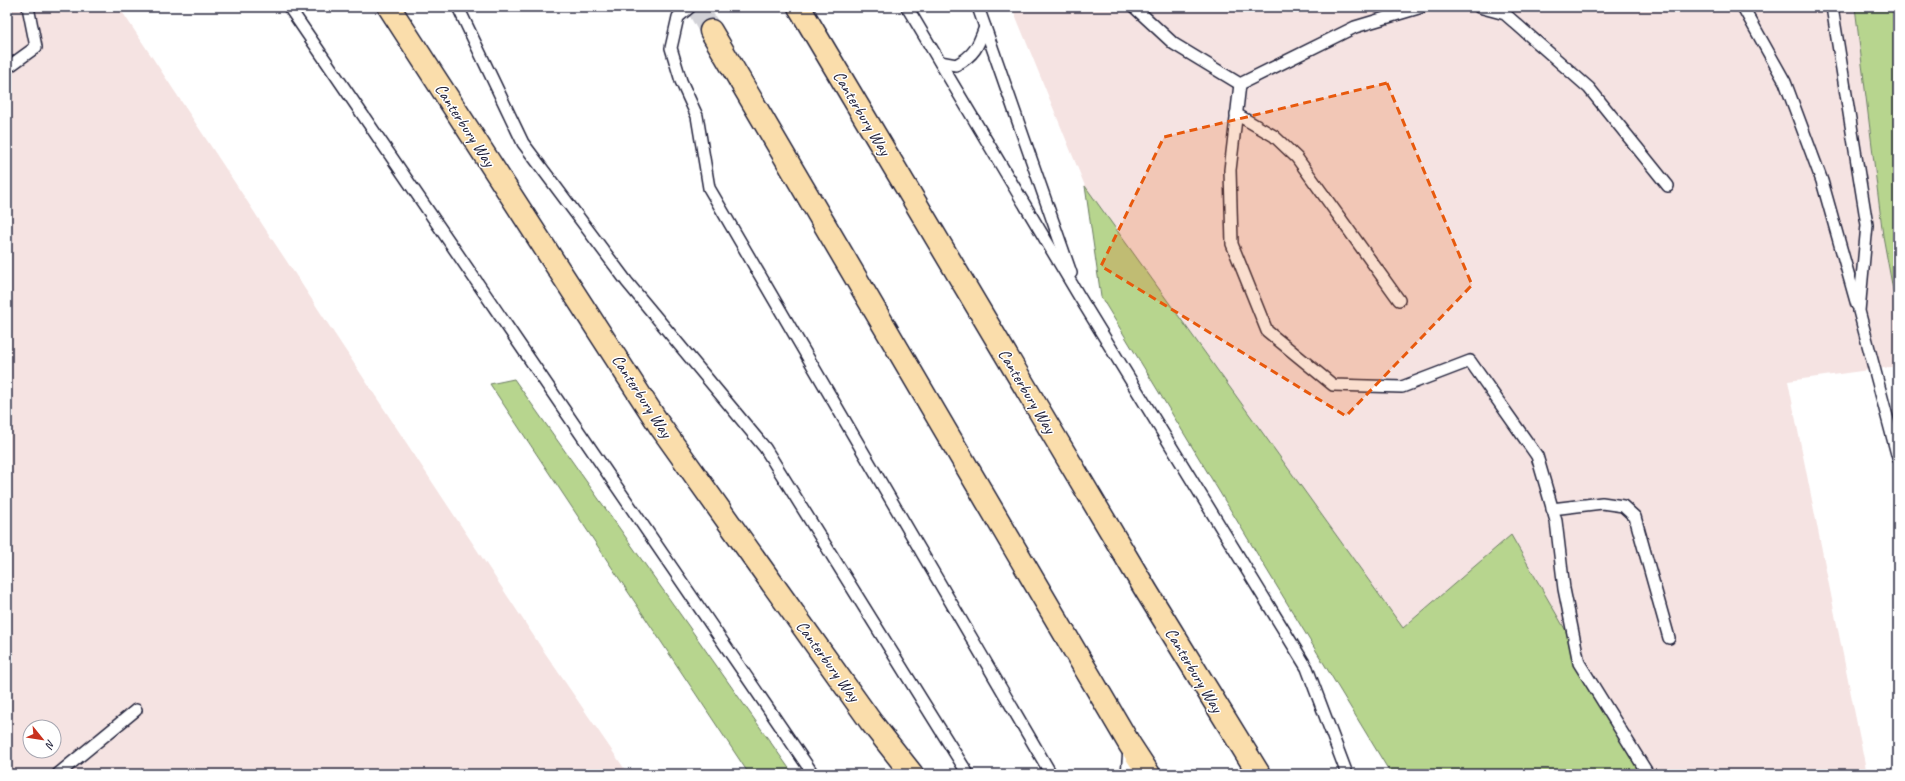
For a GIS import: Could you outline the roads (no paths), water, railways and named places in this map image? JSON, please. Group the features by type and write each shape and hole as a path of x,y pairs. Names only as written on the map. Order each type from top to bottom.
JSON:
{"highway":[{"name":"Canterbury Way","path":"388,7 660,426 871,722 912,774"},
{"name":"Canterbury Way","path":"799,7 1146,592 1259,774"},
{"path":"712,31 1130,745 1149,774"}],"lane":[{"path":"7,68 36,47 28,7"},
{"path":"289,7 813,774"},
{"path":"458,7 523,143 628,282 765,448 968,774"},
{"path":"690,7 678,17 671,48 681,81 697,116 709,188 1051,774"},
{"path":"907,7 1079,296 1307,668 1347,774"},
{"path":"978,7 1079,296"},
{"path":"1134,7 1174,44 1240,84"},
{"path":"1240,84 1355,27 1422,7"},
{"path":"1479,7 1505,14 1589,88 1668,186"},
{"path":"1743,7 1785,82 1822,181 1859,311 1898,458"},
{"path":"1832,7 1867,225 1859,311"},
{"path":"940,62 956,65 970,58 985,27"},
{"path":"1240,84 1230,170 1232,244 1267,331 1333,385 1402,387 1470,361 1537,456 1556,521 1564,589 1579,663 1648,774"},
{"path":"1236,114 1274,136 1297,158 1400,300"},
{"path":"1552,509 1602,503 1623,506 1635,517 1669,638"},
{"path":"58,774 136,710"},
{"path":"1127,774 1130,745"}],"tunnel":[{"path":"697,7 711,31"}]}
